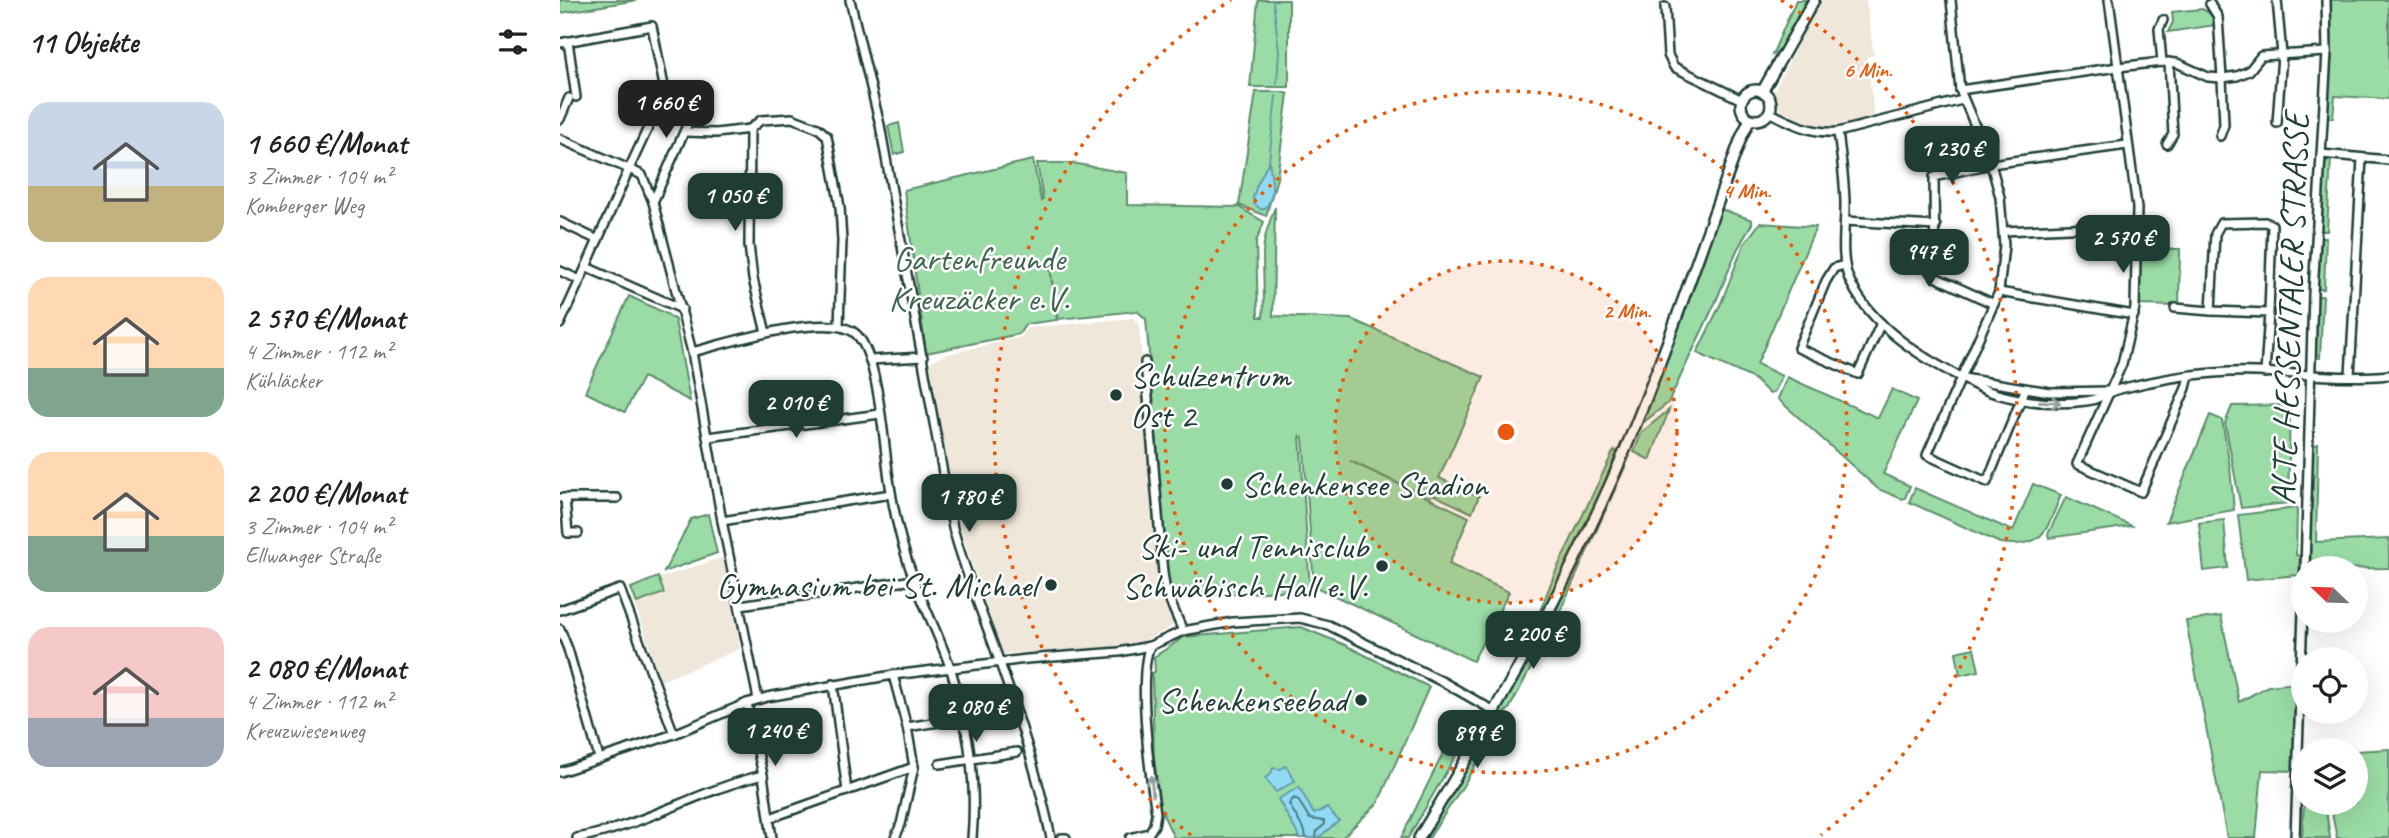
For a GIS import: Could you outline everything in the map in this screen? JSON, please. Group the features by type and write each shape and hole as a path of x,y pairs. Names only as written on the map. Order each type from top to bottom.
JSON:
{"main road":[{"path":"1762,92 1815,0"},
{"path":"1762,92 1769,99 1769,112 1762,118 1750,119 1741,109 1742,100 1748,93 1762,92"},
{"path":"1419,838 1494,711 1571,568 1624,453 1671,335 1750,119"}],"street":[{"path":"850,0 880,125 953,528 1042,793 1051,838"},
{"path":"1951,0 1959,90 1991,164 2000,197 2004,231 1999,292 1927,455 1987,482 2025,390"},
{"path":"2109,0 2137,208 2134,315 2127,346 2111,391 2077,464 2141,492 2189,376"},
{"path":"2277,0 2282,55 2277,123"},
{"name":"ALTE HESSENTALER STRASSE","path":"2305,556 2310,375 2327,52 2326,0"},
{"path":"2210,4 2218,17 2224,125 2220,136"},
{"path":"1665,7 1668,55 1674,67 1742,100"},
{"path":"2163,20 2159,29 2166,62 2173,134 2167,144"},
{"path":"560,119 573,97 564,42 652,26 665,91 560,324"},
{"path":"1959,90 2118,66 2166,62 2208,78 2222,78 2249,71 2261,56 2327,52"},
{"path":"653,202 703,89"},
{"path":"1769,112 1812,130 1838,132 1962,100"},
{"path":"685,132 716,133 750,129 761,120 792,118 808,123 827,136 840,207 839,326"},
{"path":"750,129 749,245 753,279 766,333"},
{"path":"1838,132 1844,188 1844,265 1858,296 1881,323 1933,363 1994,394 2049,402 2090,401 2111,391"},
{"path":"560,139 642,175 653,202 692,352 722,521 758,699"},
{"path":"1994,304 1935,277 1934,177 1991,164 2127,145"},
{"path":"2321,154 2389,160"},
{"path":"2350,376 2362,158"},
{"path":"1845,221 1936,226"},
{"path":"560,222 598,240"},
{"path":"2211,311 2217,229 2221,223 2265,222 2272,226 2274,233 2265,373"},
{"path":"2004,231 2138,225"},
{"path":"1844,265 1834,268 1826,281 1798,348 1858,374 1881,323"},
{"path":"586,267 682,309"},
{"path":"560,271 580,280"},
{"path":"1999,292 2134,315"},
{"path":"2175,309 2270,313"},
{"path":"692,352 766,333 817,325 839,326 856,335 870,360 900,537 914,580 950,668 964,718 971,759 974,821 972,838"},
{"path":"870,360 923,357"},
{"path":"1145,362 1164,582 1183,631"},
{"path":"1962,378 2050,392 2111,391 2189,376 2243,371 2310,375 2389,375"},
{"path":"708,437 880,414"},
{"path":"722,521 891,494"},
{"path":"578,533 568,533 563,499 617,498"},
{"path":"740,605 914,580"},
{"path":"560,611 620,589 674,734"},
{"path":"560,772 674,734 758,699 893,675 999,662 1119,652 1150,646 1183,631 1233,622 1291,618 1311,619 1328,625 1445,683 1494,711"},
{"path":"560,629 599,758"},
{"path":"2295,838 2302,634"},
{"path":"1130,838 1149,833 1156,813 1146,709 1145,656 1150,646"},
{"path":"893,675 914,767 901,824 895,838"},
{"path":"833,684 847,791"},
{"path":"747,703 763,775 772,838"},
{"path":"907,727 964,718"},
{"path":"940,764 1017,752"},
{"path":"770,818 914,767"},
{"path":"577,838 601,834 730,783 763,775"}],"shaded area":[{"path":"1820,0 1866,1 1874,55 1867,57 1874,116 1824,129 1779,109 1774,91"},
{"path":"1133,318 1139,325 1162,576 1176,625 1135,645 1003,654 961,532 928,363 944,355 1021,337 1027,328"},
{"path":"724,557 740,649 661,681 629,588"}],"green space":[{"path":"560,0 637,0 560,13"},
{"path":"1258,0 1289,0 1289,87 1250,87"},
{"path":"1796,0 1806,0 1779,52 1772,55"},
{"path":"2330,0 2389,0 2389,99 2335,96 2333,118 2327,118 2332,50"},
{"path":"2202,9 2215,16 2216,25 2168,32 2173,22 2172,12"},
{"path":"1256,92 1288,94 1277,178 1266,216 1239,205"},
{"path":"899,123 904,152 894,155 888,126"},
{"path":"2331,158 2327,231 2319,231 2324,164"},
{"name":"Gartenfreunde Kreuzäcker e.V.","path":"1033,160 1041,201 1037,163 1072,163 1127,173 1127,205 1239,207 1264,222 1256,242 1258,317 1263,317 1264,243 1275,207 1273,316 1351,319 1484,377 1439,478 1479,496 1472,513 1432,494 1430,498 1350,461 1469,517 1449,564 1509,592 1473,661 1314,586 1303,438 1300,436 1310,589 1175,598 1169,587 1146,319 1137,311 1058,319 1050,268 1057,320 1026,324 1019,334 926,353 904,190"},
{"path":"1721,209 1752,220 1752,224 1737,250 1668,403 1640,425 1694,287"},
{"path":"1760,223 1816,227 1757,364 1782,376 1775,391 1770,394 1754,379 1697,353 1721,303 1744,244"},
{"path":"2319,238 2326,238 2324,289 2317,289"},
{"path":"2141,249 2180,249 2179,306 2137,305"},
{"path":"629,296 675,320 690,401 643,377 625,412 585,392"},
{"path":"2317,296 2323,296 2320,358 2315,358"},
{"path":"1787,377 1878,418 1892,389 1917,401 1883,474 1910,486 1905,498 1878,489 1778,399"},
{"path":"2290,405 2288,503 2241,508 2225,423 2232,406"},
{"path":"1669,410 1650,460 1634,452 1642,432"},
{"path":"2210,415 2222,420 2234,510 2166,522"},
{"path":"2318,444 2316,542 2389,539 2389,568 2368,568 2368,556 2310,556 2311,447"},
{"path":"1615,450 1618,455 1557,587 1534,626 1555,573"},
{"path":"1629,458 1554,625 1509,709 1495,721 1544,631"},
{"path":"2033,484 2061,495 2042,534 2026,543 2000,543 1909,502 1915,488 2013,531"},
{"path":"2066,497 2132,526 2049,538 2048,534"},
{"path":"2297,508 2296,555 2300,556 2291,556 2291,576 2246,580 2238,515"},
{"path":"708,514 717,553 664,572 691,519"},
{"path":"2224,520 2228,568 2204,571 2199,523"},
{"path":"658,577 664,593 637,603 631,588"},
{"path":"2221,616 2239,702 2268,686 2291,684 2291,724 2296,724 2296,738 2291,738 2291,771 2262,770 2256,838 2227,838 2186,621"},
{"path":"1301,627 1345,645 1429,687 1378,803 1342,838 1174,838 1160,808 1154,757 1154,657 1184,637"},
{"path":"1974,648 1979,671 1960,675 1956,652"},
{"path":"1463,713 1472,717 1474,724 1408,838 1401,838"},
{"path":"1490,730 1491,738 1463,786 1429,838 1424,838"},
{"path":"2389,749 2389,838 2337,838 2332,815 2368,815 2368,750"},
{"path":"2303,815 2327,815 2330,838 2302,838"}],"water":[{"path":"1269,161 1272,194 1267,206 1262,210 1254,204 1253,197"},
{"path":"1286,766 1295,781 1276,792 1265,778 1271,774 1273,768"},
{"path":"1299,787 1314,814 1327,808 1339,821 1318,838 1300,838 1278,799"}],"waterway":[{"path":"1273,0 1279,51 1277,83"},
{"path":"1269,161 1276,96"}],"place":[{"name":"Schulzentrum Ost 2","path":"1116,395"},
{"name":"Schenkensee Stadion","path":"1227,484"},
{"name":"Ski- und Tennisclub Schwäbisch Hall e.V.","path":"1382,566"},
{"name":"Gymnasium bei St. Michael","path":"1051,585"},
{"name":"Schenkenseebad","path":"1361,700"}]}
